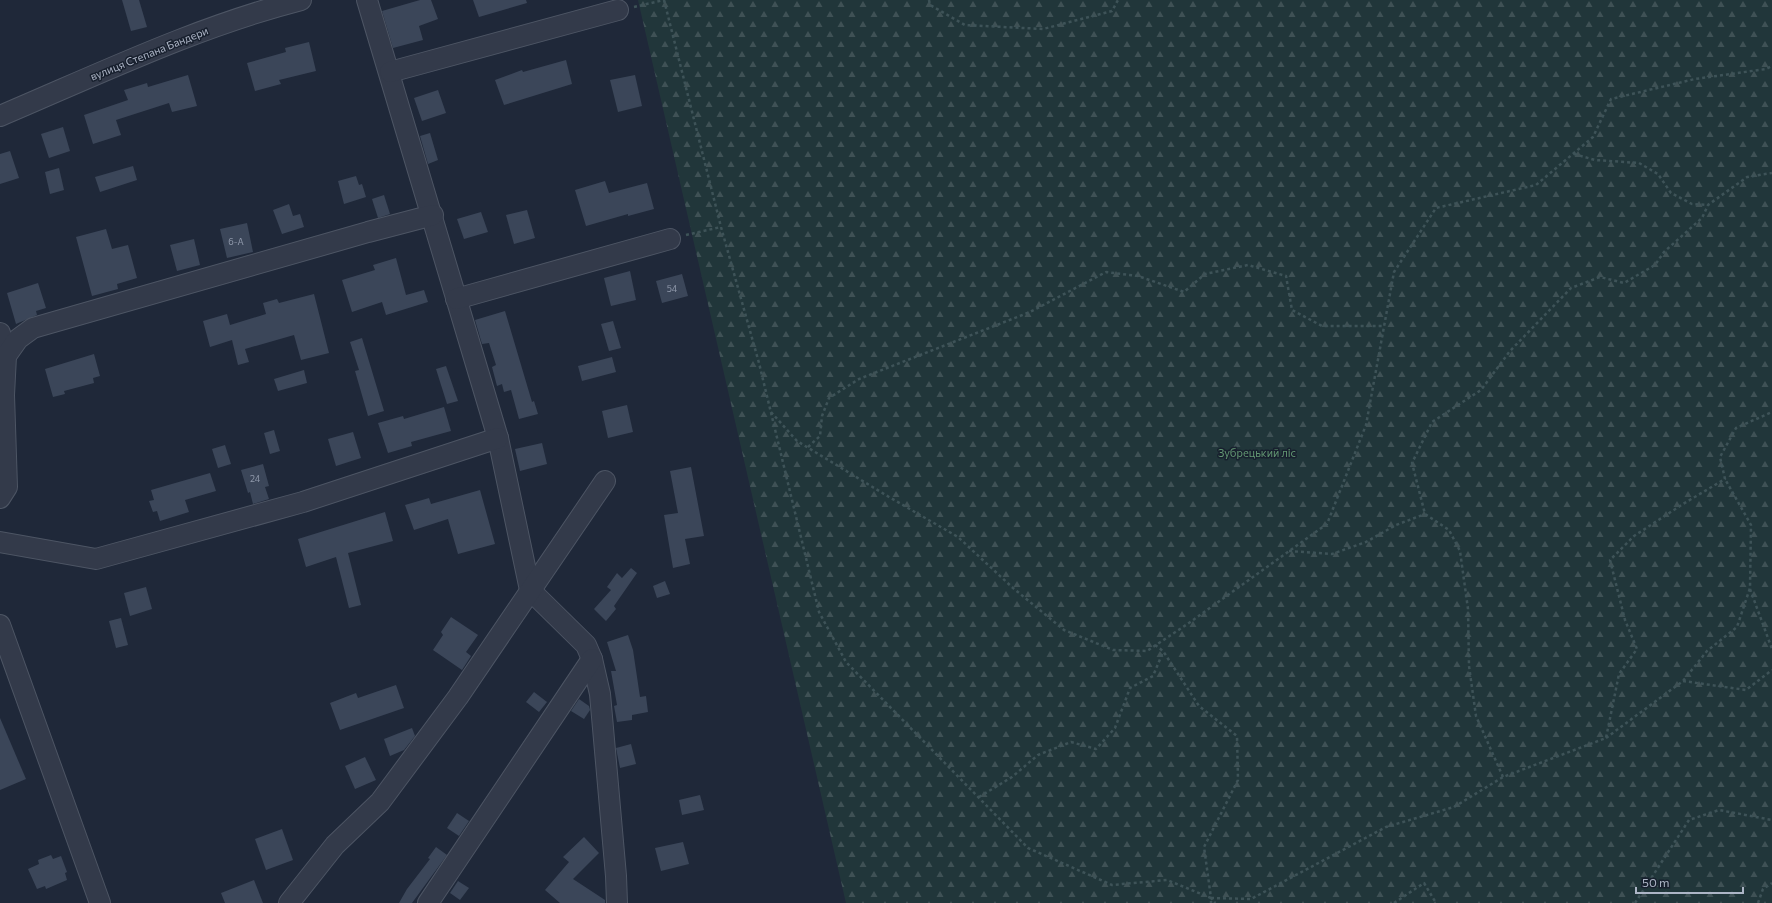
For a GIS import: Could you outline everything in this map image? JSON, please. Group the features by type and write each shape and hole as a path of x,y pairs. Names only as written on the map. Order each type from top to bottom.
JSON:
{"street":[{"name":"вулиця Степана Бандери","path":"0,116 161,47 212,27 301,0"},
{"path":"367,0 390,72 498,438 530,590 586,646 592,659 600,694 617,903"},
{"path":"390,72 618,10"},
{"path":"6,356 18,340 33,328 368,232 433,216"},
{"path":"456,299 670,239"},
{"path":"0,333 6,356 4,395 6,486 0,498"},
{"path":"0,542 96,559 304,502 498,438"},
{"path":"289,903 335,845 384,795 458,697 605,481"},
{"path":"0,625 4,654 100,903"},
{"path":"428,903 592,659"}],"path":[{"path":"618,10 664,0 721,227 759,363 819,612 846,662 1028,848 1112,885 1167,880 1211,898 1251,899 1386,827 1454,807 1503,777 1606,738 1683,681 1707,651 1736,627 1750,588 1751,525 1725,479 1720,457 1736,428 1772,412"},
{"path":"929,0 930,5 965,25 1043,29 1112,11 1118,0"},
{"path":"771,412 797,441 958,537 1012,588 1064,630 1113,650 1146,651 1186,625 1327,524 1366,425 1394,272 1436,208 1536,185 1593,137 1611,99 1695,79 1766,69 1772,66"},
{"path":"1574,154 1594,160 1639,163 1658,174 1671,193 1692,204 1708,205"},
{"path":"1503,777 1476,716 1469,666 1468,609 1460,551 1449,530 1425,514 1412,463 1432,422 1481,390 1510,351 1571,288 1600,277 1624,283 1655,265 1664,252 1702,218 1708,205 1747,177 1772,173"},
{"path":"670,239 721,227"},
{"path":"808,448 820,436 822,416 829,398 859,379 1030,312 1106,272 1138,276 1184,292 1205,274 1248,265 1286,276 1292,310 1322,326 1384,326"},
{"path":"1606,738 1619,674 1637,649 1625,620 1610,560 1634,536 1725,479"},
{"path":"1288,551 1332,554 1366,542 1396,525 1425,514"},
{"path":"1750,588 1772,649"},
{"path":"1154,645 1163,651 1199,706 1237,736 1238,780 1204,847 1213,903"},
{"path":"979,797 1012,778 1038,755 1071,742 1096,749 1115,728 1130,688 1153,676 1163,651"},
{"path":"1683,681 1746,690 1772,670"},
{"path":"1635,903 1689,820 1719,810 1772,820"},
{"path":"1394,903 1424,883 1436,903"},
{"path":"1758,903 1763,889 1772,883"}],"green space":[{"name":"Зубрецький ліс","path":"638,0 1772,0 1772,903 846,903"}],"building":[{"path":"122,0 139,0 147,27 131,31"},
{"path":"420,0 431,0 438,19 419,26 423,40 393,48 382,11"},
{"path":"473,0 526,0 527,3 479,17"},
{"path":"309,42 316,71 279,80 281,84 255,91 247,63 286,52 285,48"},
{"path":"566,60 572,84 504,105 495,80 522,70 523,72"},
{"path":"188,75 197,106 172,112 169,103 116,120 121,135 93,144 84,115 128,100 124,90 147,83 148,87"},
{"path":"635,75 642,106 618,112 610,80"},
{"path":"438,90 446,113 422,121 414,98"},
{"path":"63,127 70,151 49,158 41,134"},
{"path":"430,133 438,160 428,164 420,136"},
{"path":"10,151 19,178 0,184 0,154"},
{"path":"133,166 137,180 100,192 95,177"},
{"path":"59,168 64,190 50,194 45,172"},
{"path":"356,176 359,185 362,184 366,197 344,204 338,181"},
{"path":"605,181 609,193 647,183 654,209 628,216 628,214 586,226 575,190"},
{"path":"384,195 390,214 378,218 372,199"},
{"path":"289,204 293,216 300,214 304,227 282,234 273,210"},
{"path":"527,210 535,238 514,244 506,215"},
{"path":"481,212 488,232 464,239 457,219"},
{"path":"247,223 253,252 227,258 220,229"},
{"path":"106,229 112,249 128,245 137,278 117,284 118,289 92,296 76,237"},
{"path":"194,239 200,265 177,271 170,245"},
{"path":"396,258 406,295 424,290 428,302 386,315 382,302 352,312 342,280 375,270 373,265"},
{"path":"630,271 636,300 611,306 604,278"},
{"path":"682,274 688,296 662,303 656,281"},
{"path":"38,283 46,308 36,311 37,315 16,324 7,293"},
{"path":"314,294 329,353 301,360 294,335 245,349 249,362 238,365 232,340 210,347 203,321 227,314 230,325 266,314 263,303 277,299 279,303"},
{"path":"505,311 532,402 534,401 538,414 519,419 511,390 504,392 502,384 497,386 492,367 496,365 489,343 482,344 475,320"},
{"path":"613,321 621,348 609,351 601,324"},
{"path":"362,338 384,411 368,416 355,371 359,370 350,342"},
{"path":"94,354 100,376 93,378 94,383 64,391 65,394 53,397 45,369"},
{"path":"612,357 616,372 582,381 578,366"},
{"path":"446,366 458,401 447,404 436,369"},
{"path":"304,370 307,383 278,391 274,379"},
{"path":"627,405 633,432 608,438 602,411"},
{"path":"444,407 451,431 411,442 412,446 388,453 378,423 403,416 404,419"},
{"path":"274,430 280,451 270,454 264,433"},
{"path":"353,432 361,458 336,466 328,439"},
{"path":"542,443 547,464 520,471 515,449"},
{"path":"225,445 231,464 218,468 212,449"},
{"path":"263,464 269,486 265,487 269,499 253,504 241,470"},
{"path":"691,467 704,536 685,539 690,564 673,568 664,515 678,513 670,471"},
{"path":"210,473 216,491 185,500 189,512 160,521 157,511 153,512 149,501 154,500 151,490"},
{"path":"480,490 495,544 458,554 448,519 414,530 405,505 429,498 431,504"},
{"path":"385,512 393,541 348,553 361,605 349,608 336,557 306,567 298,539"},
{"path":"631,568 637,573 614,606 616,609 606,621 594,609 611,590 607,587 617,573 622,578"},
{"path":"665,581 670,594 657,598 653,586"},
{"path":"146,587 152,609 130,616 124,593"},
{"path":"451,617 478,635 466,652 471,656 462,670 433,650 443,635 441,632"},
{"path":"121,618 128,645 116,648 109,621"},
{"path":"628,635 633,650 640,697 646,696 648,712 632,715 632,720 617,722 614,706 617,705 611,671 616,671 607,642"},
{"path":"396,685 404,708 340,730 330,703 356,693 358,698"},
{"path":"534,692 547,702 539,712 526,702"},
{"path":"579,699 589,706 590,710 584,719 571,711"},
{"path":"0,718 26,779 0,790"},
{"path":"412,728 415,736 404,750 390,756 384,739"},
{"path":"631,744 636,764 620,768 616,748"},
{"path":"365,757 376,780 355,789 345,766"},
{"path":"700,795 704,810 682,815 679,800"},
{"path":"457,813 469,821 459,836 447,828"},
{"path":"282,829 293,860 266,870 255,839"},
{"path":"584,837 599,853 573,879 605,900 605,903 560,903 545,890 569,862 563,857"},
{"path":"683,842 689,864 661,871 655,848"},
{"path":"436,847 447,855 412,903 399,903 407,889 430,859 428,858"},
{"path":"51,855 53,859 61,856 67,872 65,873 67,880 46,889 45,886 37,889 28,869 39,864 38,860"},
{"path":"254,880 263,903 225,903 221,893"},
{"path":"458,881 469,888 460,900 450,893"}]}
